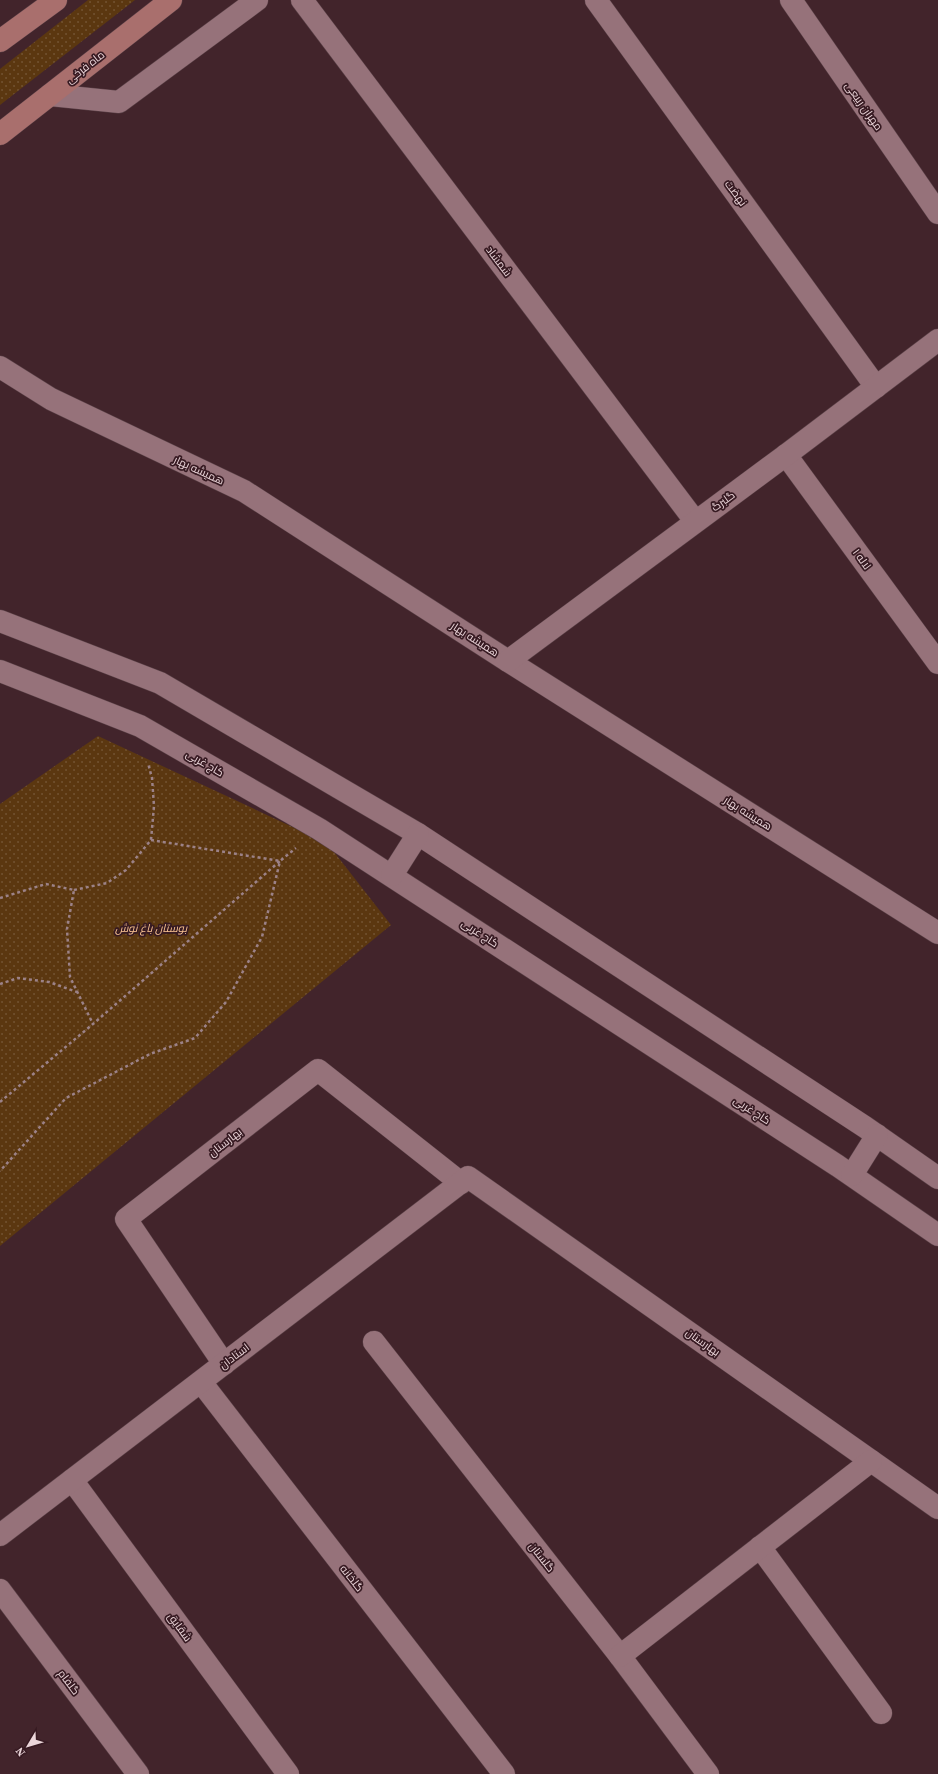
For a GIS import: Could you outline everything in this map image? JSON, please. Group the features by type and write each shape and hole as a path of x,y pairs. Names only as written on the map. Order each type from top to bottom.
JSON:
{"main road":[{"path":"0,41 56,0"},
{"name":"ماه فرخی","path":"0,134 171,0"}],"street":[{"path":"50,95 119,102 256,0"},
{"name":"شمشاد","path":"302,0 695,521"},
{"name":"نهضت","path":"596,0 876,387"},
{"name":"مهران ربیعی","path":"791,0 938,213"},
{"name":"گلبرگ","path":"508,661 786,455 938,340"},
{"name":"همیشه بهار","path":"0,367 51,399 244,491 508,661 938,933"},
{"name":"لاله ۱","path":"786,455 938,663"},
{"path":"0,621 160,683 418,834 877,1135 938,1178"},
{"name":"کاج غربی","path":"0,671 140,726 319,829 852,1175 938,1235"},
{"path":"392,875 418,834"},
{"name":"بهارستان","path":"224,1364 126,1219 318,1070 464,1180 938,1508"},
{"path":"852,1175 877,1135"},
{"name":"استادان","path":"0,1535 464,1180"},
{"name":"گلستان","path":"374,1342 620,1656 708,1774"},
{"name":"گلخانه","path":"201,1382 504,1774"},
{"path":"620,1656 871,1461"},
{"name":"شقایق","path":"72,1480 288,1774"},
{"path":"760,1547 881,1713"},
{"name":"گلفام","path":"0,1590 138,1774"}],"path":[{"path":"0,898 46,884 74,890 107,883 126,870 151,840 154,806 152,778 147,759"},
{"path":"151,840 280,861"},
{"path":"0,1102 93,1024 280,861"},
{"path":"0,1171 66,1098 150,1054 195,1038 226,1002 262,937 280,861"},
{"path":"74,890 67,929 70,977 93,1024"},
{"path":"0,984 18,978 49,982 78,993"}],"green space":[{"path":"88,0 135,0 0,105 0,69"},
{"name":"بوستان باغ نوش","path":"98,736 327,843 391,925 0,1246 0,804"}]}
